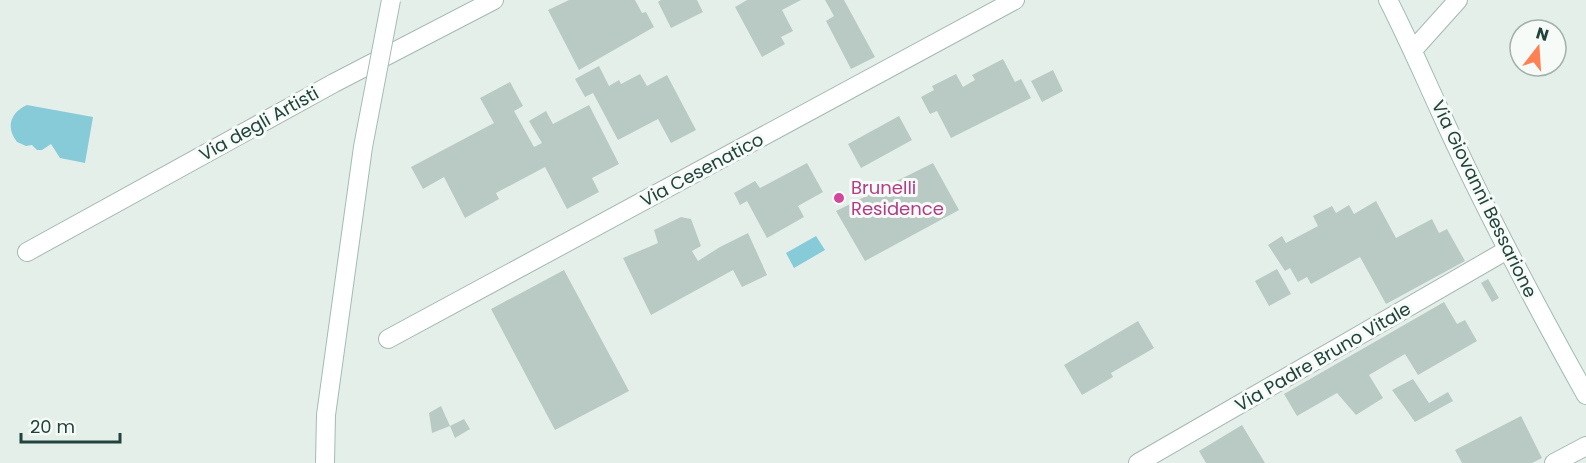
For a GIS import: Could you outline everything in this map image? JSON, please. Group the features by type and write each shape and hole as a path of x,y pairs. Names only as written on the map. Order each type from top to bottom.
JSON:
{"street":[{"path":"325,463 327,415 363,147 390,0"},
{"name":"Via degli Artisti","path":"27,252 334,83 494,0"},
{"name":"Via Cesenatico","path":"388,339 1015,0"},
{"name":"Via Giovanni Bessarione","path":"1388,0 1414,49 1440,111 1507,250 1586,395"},
{"path":"1414,49 1458,0"},
{"name":"Via Padre Bruno Vitale","path":"1138,463 1507,250"},
{"path":"1554,463 1586,446"}],"water":[{"path":"27,105 93,117 85,163 60,158 51,144 42,150 37,150 32,145 26,146 17,142 11,131 12,121 17,112"},
{"path":"816,236 825,250 794,268 786,253"}],"building":[{"path":"569,0 635,0 642,13 646,12 654,27 579,70 548,10"},
{"path":"661,0 697,0 703,12 671,28 658,2"},
{"path":"747,0 801,0 782,10 793,31 781,37 785,44 762,57 735,7"},
{"path":"825,0 844,0 875,57 851,69 826,21 834,16"},
{"path":"1003,59 1015,82 1021,79 1031,98 951,138 937,111 930,114 921,97 934,90 932,86 956,74 963,87 975,80 972,75"},
{"path":"599,66 609,86 619,80 621,84 640,74 647,86 667,75 696,130 671,143 658,119 618,140 593,93 585,97 575,79"},
{"path":"1053,70 1063,91 1042,102 1031,81"},
{"path":"510,82 523,106 514,111 534,147 542,143 529,121 546,111 553,124 589,105 619,164 592,178 599,192 567,209 545,167 496,193 499,199 465,218 444,177 423,189 411,167 494,123 480,98"},
{"path":"899,116 912,140 861,168 848,144"},
{"path":"807,163 823,192 798,206 804,217 767,238 747,201 740,205 734,193 755,181 760,188"},
{"path":"933,163 959,210 865,261 836,211"},
{"path":"1376,201 1396,238 1432,219 1439,233 1447,229 1465,261 1386,304 1360,257 1311,284 1307,277 1298,282 1290,268 1285,271 1268,245 1282,236 1286,243 1318,226 1313,216 1332,206 1336,213 1349,205 1354,214"},
{"path":"681,217 691,219 701,246 692,251 698,261 748,233 767,275 742,287 733,270 651,315 623,258 658,243 654,230"},
{"path":"1277,269 1291,294 1269,306 1255,281"},
{"path":"564,270 629,391 555,430 491,309"},
{"path":"1488,279 1499,298 1492,302 1481,283"},
{"path":"1444,302 1457,324 1465,320 1477,341 1418,375 1405,354 1369,375 1383,398 1356,415 1337,393 1297,416 1284,394"},
{"path":"1138,321 1154,348 1111,373 1113,377 1082,395 1064,365"},
{"path":"1413,379 1429,403 1448,392 1453,401 1415,422 1392,390"},
{"path":"441,406 450,426 432,433 429,413"},
{"path":"1521,416 1542,458 1532,463 1462,463 1455,450"},
{"path":"464,419 470,429 455,438 450,426"},
{"path":"1242,425 1265,463 1206,463 1199,451"}],"place":[{"name":"Brunelli Residence","path":"839,198"}]}
